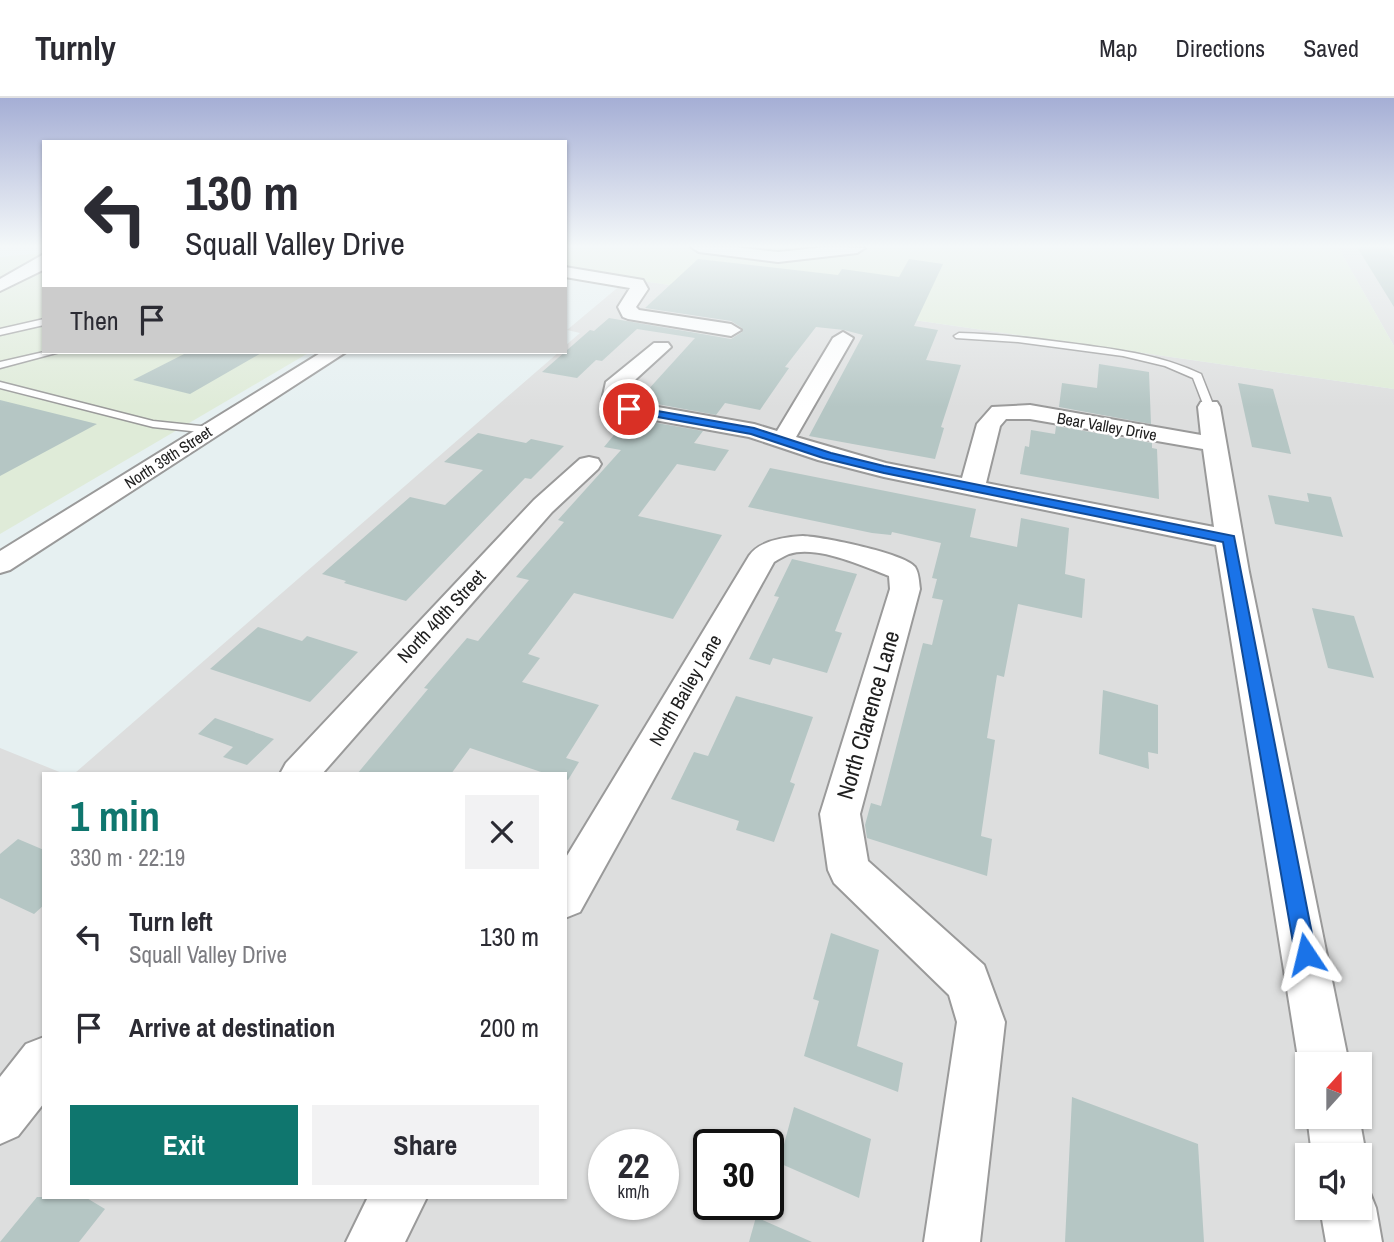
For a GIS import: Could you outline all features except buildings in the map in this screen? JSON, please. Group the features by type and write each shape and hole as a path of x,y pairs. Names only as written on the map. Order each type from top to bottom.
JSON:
{"street":[{"path":"631,300 627,307 630,313 635,315 731,330"},
{"path":"783,440 843,338"},
{"path":"661,348 614,387 613,400 629,409 754,431 838,458 1230,539"},
{"name":"North 39th Street","path":"0,564 333,354"},
{"path":"1209,407 1322,1052"},
{"name":"Bear Valley Drive","path":"972,487 989,424 1000,412 1030,412 1214,444"},
{"name":"North 40th Street","path":"301,772 543,506 589,464"},
{"name":"North Bailey Lane","path":"567,895 763,556 787,545 846,552"},
{"name":"North Clarence Lane","path":"846,552 903,571 905,589 840,814 849,870 968,981 981,1022 952,1242"},
{"path":"0,1118 42,1065"},
{"path":"374,1242 398,1199"},
{"path":"1350,1220 1354,1242"}],"lane":[{"path":"0,332 42,322"},
{"path":"958,336 995,336 1120,353 1174,364 1197,376 1209,407"},
{"path":"0,365 47,354"},
{"path":"0,386 153,424 210,430"}],"shaded area":[{"path":"0,300 42,300 42,354 307,354 0,534"},
{"path":"602,300 777,300 1394,389 1394,1242 0,1242 0,748 60,772 42,772 42,1199 567,1199 567,772 76,772 557,354 567,354 567,344 580,333 567,330"},
{"path":"777,300 1368,300 1394,346 1394,389"},
{"path":"1368,300 1394,300 1394,346"}],"route":[{"path":"629,409 754,431 884,470 1230,539 1306,954"}]}
